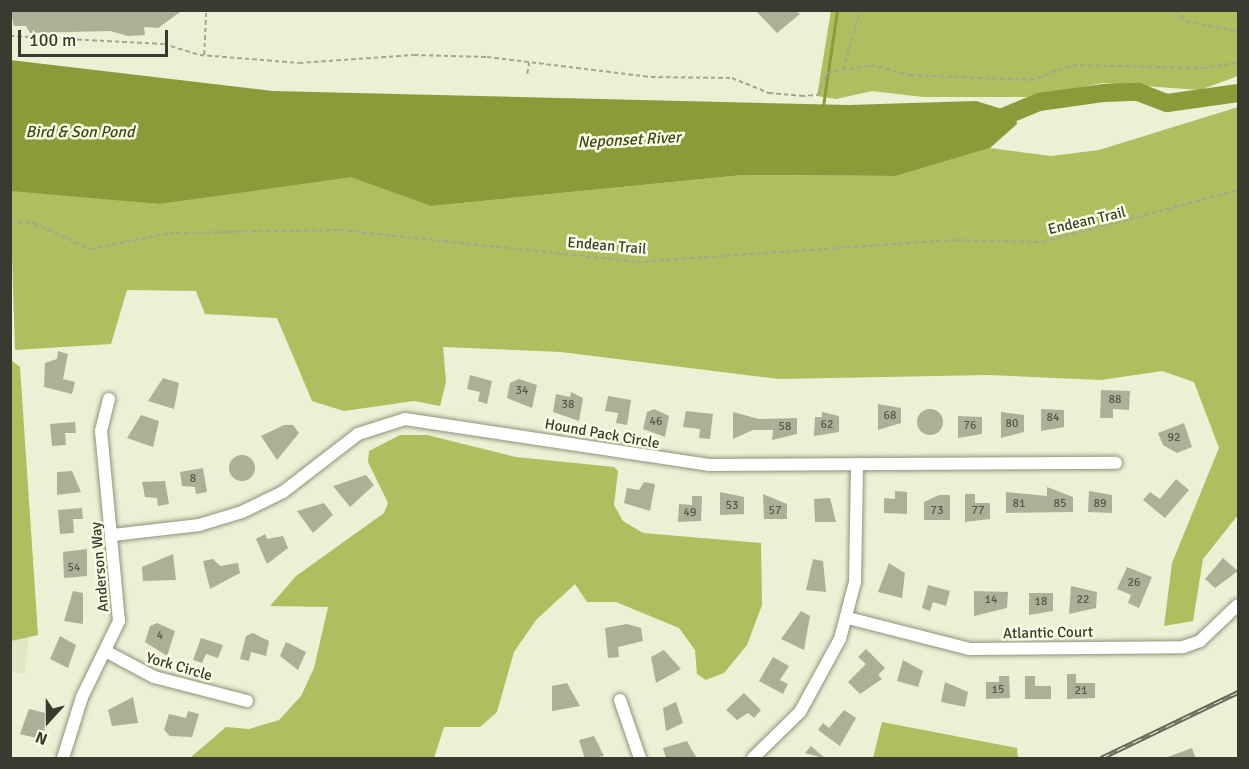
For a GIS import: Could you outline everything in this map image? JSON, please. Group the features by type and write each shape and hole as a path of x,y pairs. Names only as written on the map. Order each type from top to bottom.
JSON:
{"street":[{"name":"Anderson Way","path":"63,759 82,697 107,652 120,606 101,432 109,399"},
{"name":"Hound Pack Circle","path":"113,535 199,525 242,512 283,492 358,434 405,419 443,421 690,463 1116,463"},
{"path":"753,759 818,686 848,618 858,543 857,464"},
{"name":"Atlantic Court","path":"848,618 970,649 1183,646 1200,641 1239,605"},
{"name":"York Circle","path":"107,652 154,677 247,701"},
{"path":"620,700 640,759"}],"path":[{"path":"203,55 206,10"},
{"path":"843,70 860,10"},
{"path":"1175,10 1186,22 1239,31"},
{"path":"10,36 164,45 203,55 309,64 414,55 529,63 651,76 732,78 770,93 801,96 818,95 827,73 871,65 910,75 1030,80 1073,65 1165,66 1239,62"},
{"path":"527,74 529,63"},
{"name":"Endean Trail","path":"10,222 34,223 90,249 169,233 340,230 638,262 952,240 1043,242 1239,190"}],"shaded area":[{"path":"831,11 1238,11 1238,76 1200,90 1102,83 1034,97 923,97 872,91 836,99 817,96"},
{"path":"1238,107 1238,515 1203,559 1193,621 1164,626 1172,563 1219,448 1194,382 1162,371 1101,380 988,375 779,379 561,352 443,347 446,382 440,406 414,401 344,411 312,401 277,318 205,314 196,291 127,290 111,344 15,350 10,191 16,188 160,204 351,176 431,206 743,175 896,176 990,148 1051,156 1099,150"},
{"path":"11,360 20,367 38,635 11,641"},
{"path":"10,373 29,636 25,674 10,671"},
{"path":"400,435 427,435 516,457 614,467 618,471 614,505 623,521 643,533 761,543 762,605 747,645 724,673 706,680 697,674 695,650 679,628 616,602 587,602 575,584 536,620 514,652 497,712 480,727 444,727 434,758 190,758 226,727 249,729 279,720 301,696 314,668 328,607 270,606 296,576 384,513 388,503 368,462 369,451"},
{"path":"882,722 1017,748 1018,758 873,758"}],"water":[{"name":"Bird & Son Pond","path":"10,60 273,91 848,105 976,101 1015,113 1017,124 990,148 896,176 743,175 431,206 351,177 160,204 11,191"}],"building":[{"path":"10,10 109,12 183,10 158,28 144,27 145,35 128,36 110,31 30,33 26,26 14,26"},
{"path":"755,10 795,10 800,14 777,33"},
{"path":"58,351 68,354 63,379 75,382 72,394 44,387 45,363 57,359"},
{"path":"470,375 492,381 487,404 478,401 480,392 467,389"},
{"path":"163,378 179,383 174,409 148,401"},
{"path":"519,379 537,385 532,408 507,398 510,383"},
{"path":"1101,390 1130,391 1129,410 1113,409 1113,418 1100,418"},
{"path":"571,392 583,398 579,421 553,412 556,394 570,397"},
{"path":"608,396 631,400 627,425 616,423 618,413 605,411"},
{"path":"878,404 901,408 901,423 878,430"},
{"path":"654,409 669,416 665,437 643,429 647,412"},
{"path":"930,409 939,413 943,422 939,431 930,435 921,431 917,422 921,413"},
{"path":"1041,409 1064,410 1064,427 1041,431"},
{"path":"686,411 713,414 710,439 699,438 700,429 683,427"},
{"path":"733,412 759,419 797,418 797,434 772,440 773,430 753,430 733,439"},
{"path":"822,412 839,416 839,432 814,436 815,417 822,417"},
{"path":"1001,412 1024,415 1024,432 1001,438"},
{"path":"141,415 159,421 153,447 127,438"},
{"path":"958,416 982,417 982,434 958,438"},
{"path":"75,422 76,433 65,433 66,445 52,446 50,424"},
{"path":"1184,423 1192,447 1177,453 1163,445 1158,433"},
{"path":"284,425 293,425 299,433 277,460 261,436"},
{"path":"242,455 251,459 255,468 251,477 242,481 233,477 229,468 233,459"},
{"path":"203,468 207,492 196,494 195,487 182,486 180,472"},
{"path":"72,471 81,492 57,495 57,472"},
{"path":"366,475 374,485 350,507 333,486"},
{"path":"1176,479 1189,490 1165,518 1143,500 1150,492 1160,499"},
{"path":"165,481 169,504 158,506 157,498 145,497 142,482"},
{"path":"644,482 655,484 650,511 624,503 627,488 639,490"},
{"path":"1047,487 1073,497 1073,512 1006,513 1006,492 1047,496"},
{"path":"895,491 907,492 907,514 884,513 884,498 895,499"},
{"path":"1089,491 1112,495 1112,513 1088,512"},
{"path":"720,492 744,497 744,514 720,515"},
{"path":"763,494 787,504 787,519 764,519"},
{"path":"965,494 975,494 975,503 990,503 990,519 965,522"},
{"path":"939,495 950,495 950,520 924,520 924,502"},
{"path":"692,496 702,496 701,521 678,522 679,504 692,505"},
{"path":"830,498 836,522 815,522 814,499"},
{"path":"324,503 333,515 313,533 297,511"},
{"path":"82,508 83,519 73,519 74,533 60,534 58,510"},
{"path":"265,534 267,539 283,536 288,548 267,564 256,539"},
{"path":"87,549 87,576 64,578 63,552"},
{"path":"173,554 176,580 143,581 142,567"},
{"path":"1223,558 1238,571 1215,588 1205,579"},
{"path":"213,559 220,566 238,563 240,573 210,589 203,561"},
{"path":"813,559 823,561 826,592 806,590"},
{"path":"889,563 905,573 902,598 878,592"},
{"path":"1127,567 1152,577 1139,608 1128,603 1131,595 1117,589"},
{"path":"928,585 950,591 946,606 933,602 930,611 922,608"},
{"path":"1071,586 1097,592 1096,608 1069,614"},
{"path":"73,591 83,593 83,624 64,621"},
{"path":"974,591 1008,592 1007,608 974,616"},
{"path":"1029,593 1053,593 1053,611 1029,615"},
{"path":"801,611 810,616 804,650 781,639"},
{"path":"157,623 175,631 167,656 145,642 150,626"},
{"path":"627,624 641,628 643,641 618,647 619,657 608,658 605,628"},
{"path":"253,633 269,641 266,656 251,652 249,661 240,659 246,636"},
{"path":"60,636 76,645 68,668 50,659"},
{"path":"201,638 223,645 218,658 206,654 202,663 193,660"},
{"path":"286,642 306,652 298,670 280,656"},
{"path":"866,649 885,668 878,675 882,679 860,694 848,682 866,664 858,657"},
{"path":"664,650 681,669 656,683 651,657"},
{"path":"773,657 789,666 780,680 788,684 783,694 759,681"},
{"path":"903,660 923,671 918,687 897,681"},
{"path":"1067,674 1076,674 1076,683 1095,683 1095,698 1067,699"},
{"path":"999,676 1009,676 1010,698 986,699 986,682 999,682"},
{"path":"1025,676 1035,676 1035,686 1051,686 1051,699 1025,699"},
{"path":"945,682 968,692 965,707 941,702"},
{"path":"567,683 580,706 552,711 552,686"},
{"path":"744,693 761,710 754,718 748,713 737,720 726,710"},
{"path":"133,697 138,723 112,726 108,710"},
{"path":"676,702 683,723 666,731 663,708"},
{"path":"29,709 45,713 44,740 20,734"},
{"path":"844,710 856,718 840,746 818,730 823,723 829,728"},
{"path":"188,711 199,714 192,737 170,736 164,730 169,714 186,718"},
{"path":"594,736 604,756 585,759 579,740"},
{"path":"687,741 696,757 666,758 663,748"},
{"path":"811,746 826,759 805,753"},
{"path":"1192,748 1196,759 1165,759 1165,758"}],"waterway":[{"path":"823,106 837,10"},
{"name":"Neponset River","path":"993,121 1039,102 1104,93 1138,92 1167,103 1238,93"}],"railway":[{"path":"1101,758 1238,692"}]}
